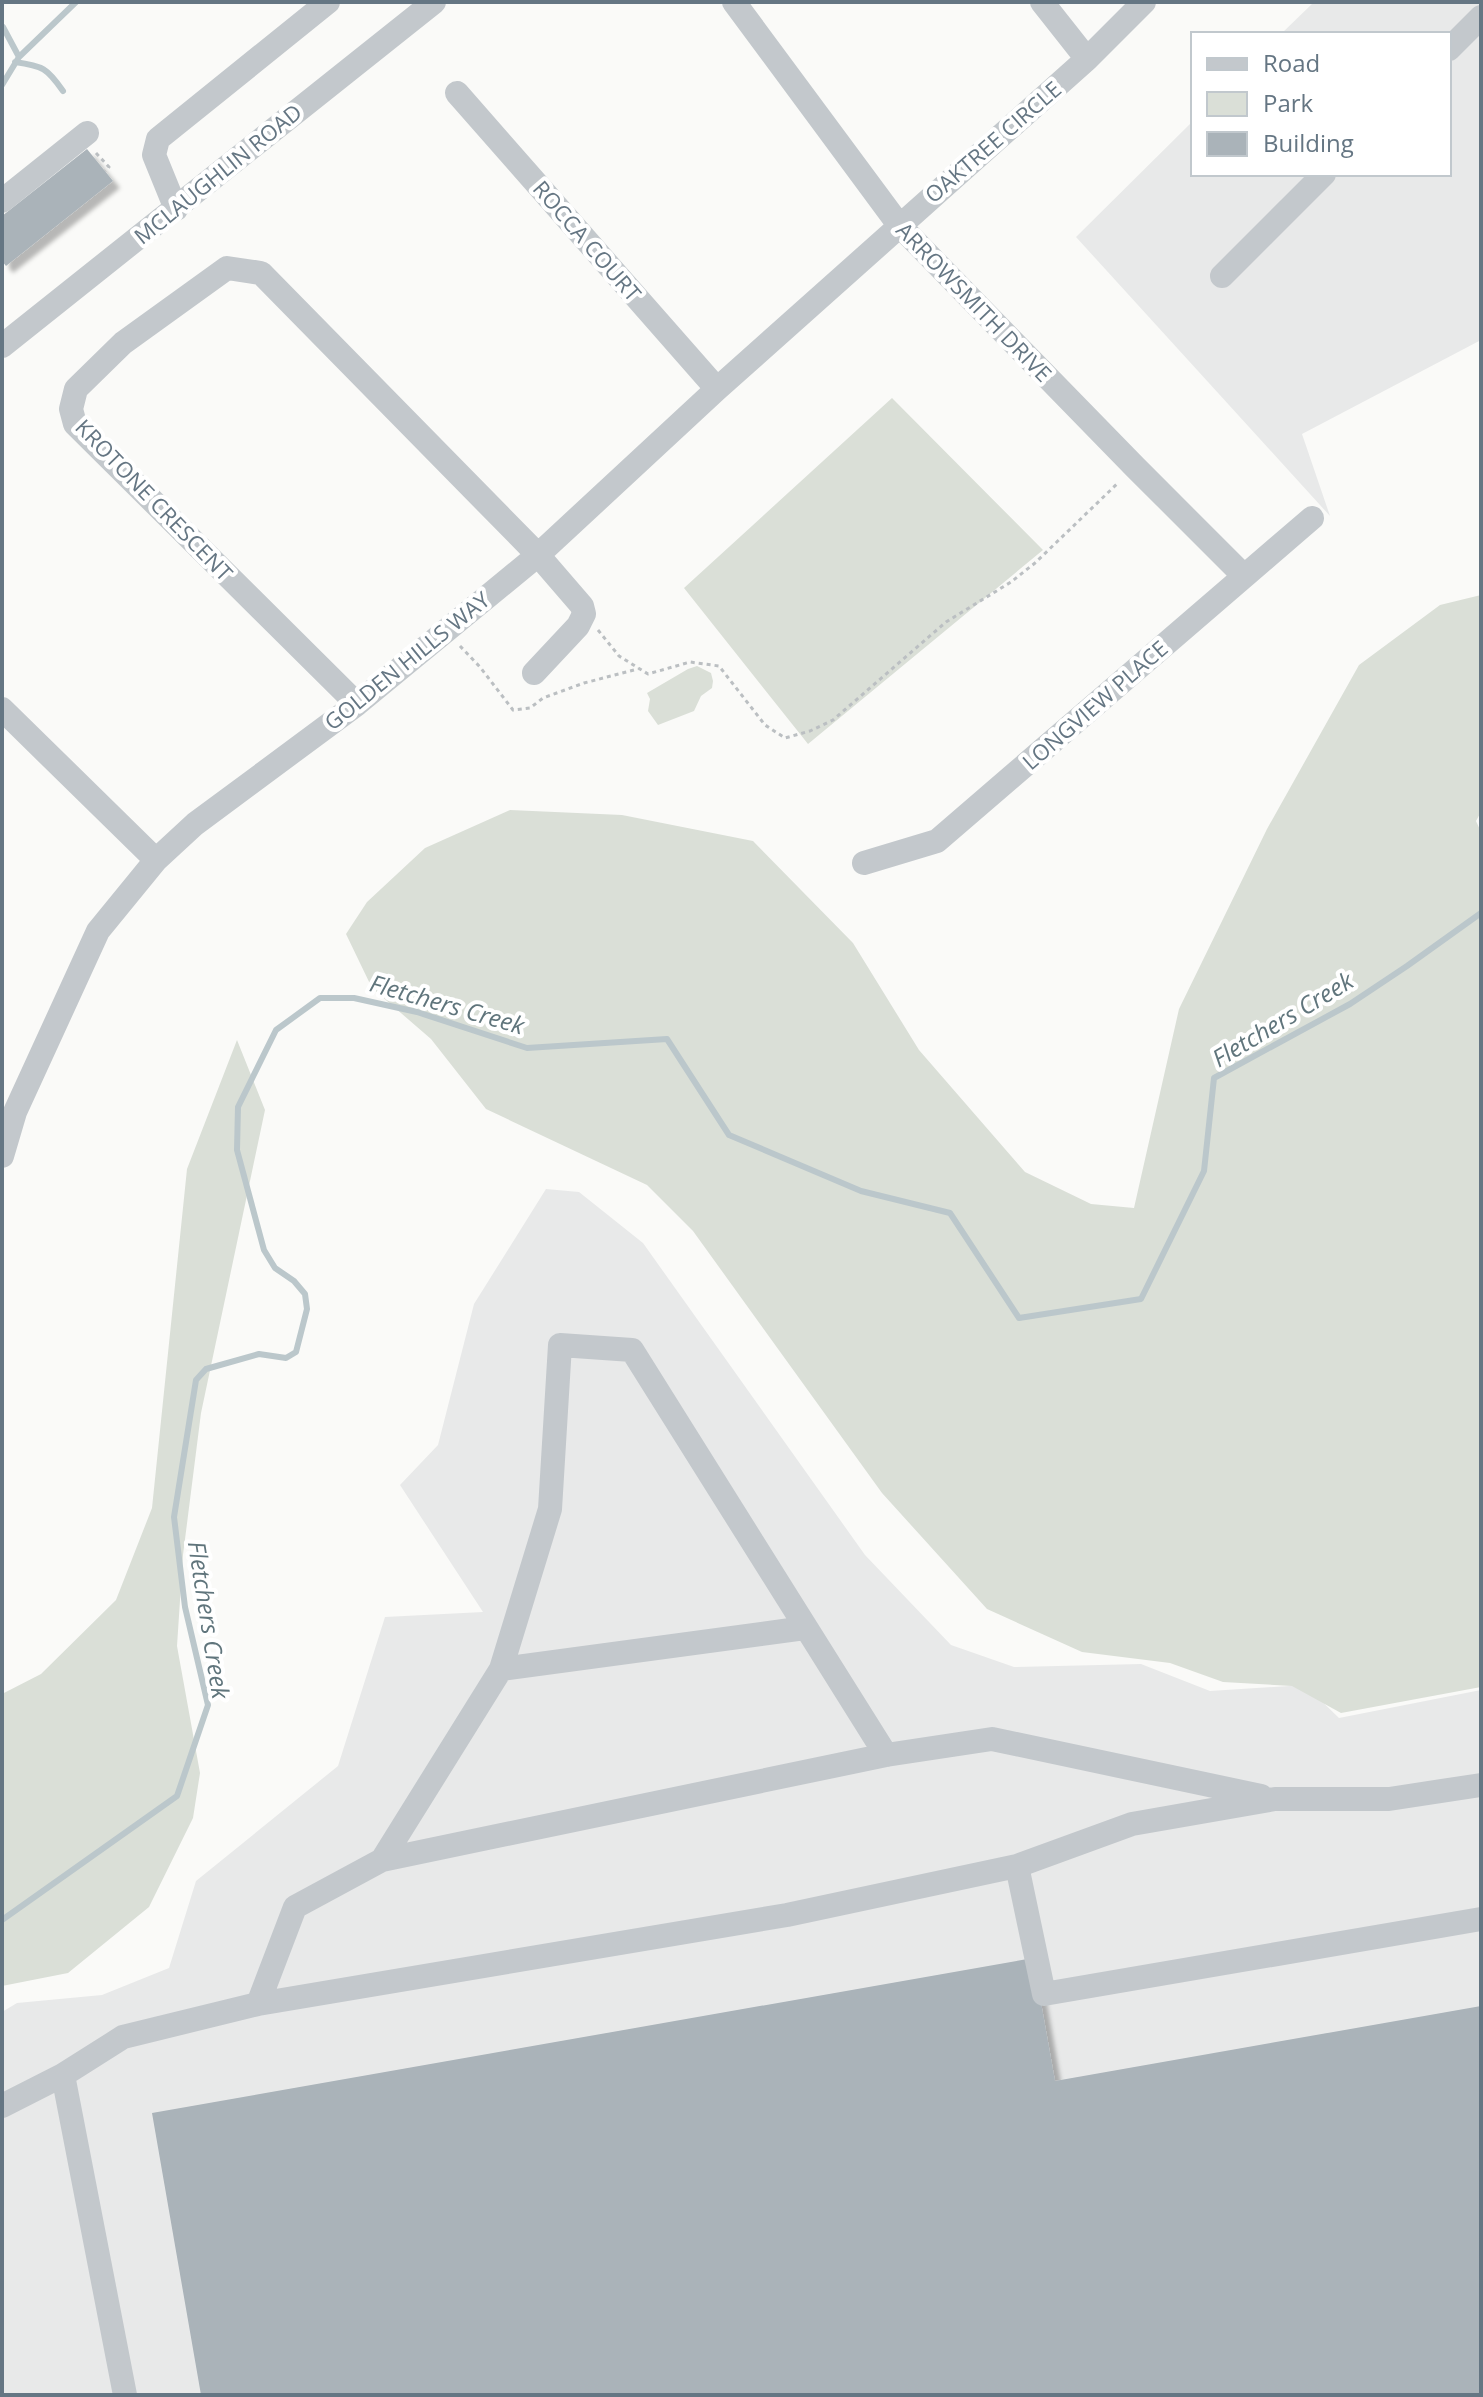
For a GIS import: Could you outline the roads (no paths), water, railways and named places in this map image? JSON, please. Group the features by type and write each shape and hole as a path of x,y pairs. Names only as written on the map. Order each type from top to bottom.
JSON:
{"street":[{"path":"176,209 154,155 158,139 328,2"},
{"name":"MCLAUGHLIN ROAD","path":"2,346 434,2"},
{"name":"ARROWSMITH DRIVE","path":"734,2 899,225 1244,576"},
{"path":"1042,2 1087,59"},
{"name":"OAKTREE CIRCLE","path":"899,225 1087,59 1144,2"},
{"path":"1451,47 1481,17"},
{"name":"ROCCA COURT","path":"457,93 717,389"},
{"path":"2,201 87,133"},
{"path":"1222,276 1322,176"},
{"name":"GOLDEN HILLS WAY","path":"2,1156 15,1112 98,931 156,860 195,824 357,704 538,555 899,225"},
{"name":"KROTONE CRESCENT","path":"357,704 75,424 71,409 76,389 123,343 227,268 261,273 538,555 582,606 584,614 578,626 534,673"},
{"name":"LONGVIEW PLACE","path":"864,863 937,841 1312,518"},
{"path":"2,709 156,860"},
{"path":"382,1860 501,1669 550,1509 560,1345 632,1350 886,1755"},
{"path":"501,1669 805,1628"},
{"path":"258,2004 295,1907 382,1860 886,1755 992,1739 1275,1799"},
{"path":"2,2106 63,2075 123,2037 258,2004 787,1915 1017,1866 1132,1824 1275,1799 1389,1799 1481,1785"},
{"path":"1017,1866 1044,1994 1481,1919"},
{"path":"63,2075 125,2395"}],"waterway":[{"path":"2,85 19,57 76,2"},
{"path":"3,27 19,57"},
{"path":"15,62 44,69 63,91"},
{"name":"Fletchers Creek","path":"2,1920 177,1796 208,1705 185,1607 174,1517 196,1380 206,1369 259,1354 286,1358 296,1352 307,1309 305,1294 294,1281 275,1268 264,1250 237,1150 238,1107 276,1030 320,998 354,998 417,1012 527,1048 667,1039 729,1135 861,1191 950,1213 1019,1318 1141,1299 1204,1171 1214,1078 1350,1004 1481,913"}]}
